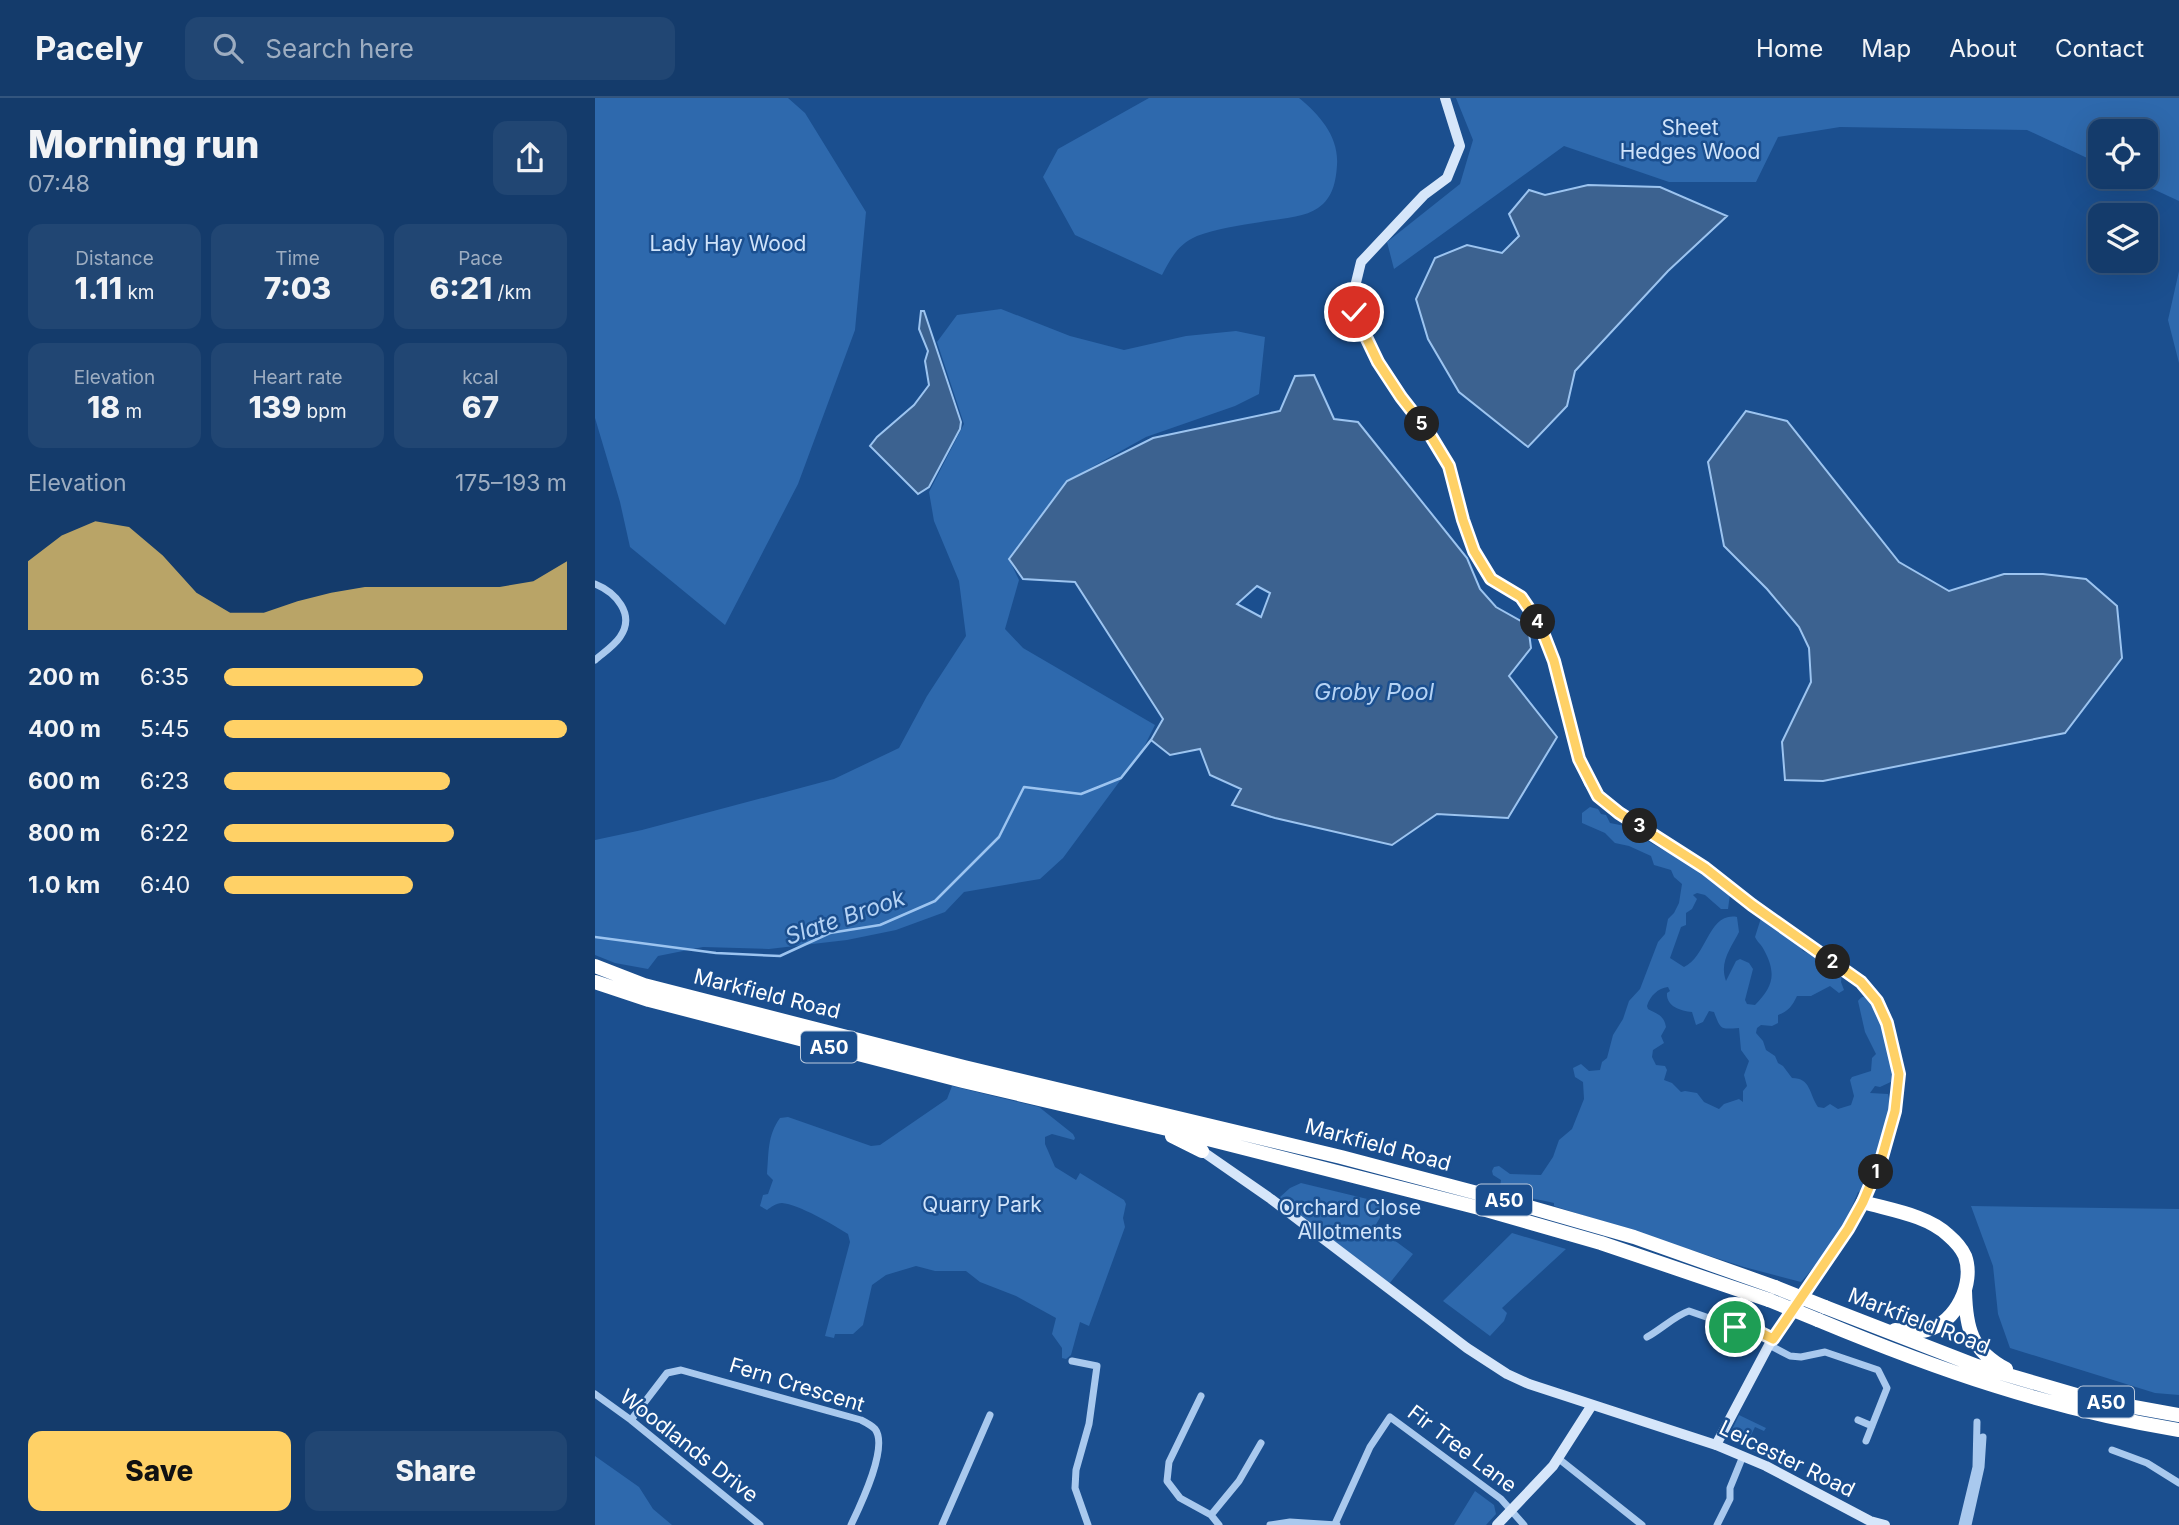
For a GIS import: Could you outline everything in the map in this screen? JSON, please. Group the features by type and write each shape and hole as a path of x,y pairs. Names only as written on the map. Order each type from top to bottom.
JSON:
{"highway":[{"name":"Markfield Road","path":"595,966 644,985 964,1067 1341,1157 1515,1203 1634,1237 1821,1313 1874,1327 1943,1355 2090,1399 2179,1415"},
{"name":"Markfield Road","path":"595,982 649,1000 963,1081 1128,1119 1479,1208 1772,1294"},
{"path":"1128,1119 1202,1151"},
{"path":"1863,1202 1926,1222 1946,1232 1966,1257 1968,1279 1965,1290 1948,1318 1928,1330 1910,1332 1874,1327"},
{"path":"1965,1290 1967,1325 1978,1347 1988,1358 2034,1384"},
{"name":"Markfield Road","path":"1821,1313 1876,1344 1998,1388 2104,1417 2179,1430"}],"street":[{"path":"1445,98 1460,146 1447,178 1424,195 1361,262 1352,299 1355,318 1378,362 1449,466 1474,551 1491,579 1521,597 1540,625 1554,661 1579,759 1598,796 1619,813 1705,868 1870,991 1887,1023 1894,1047 1899,1074 1898,1096 1882,1157 1863,1202 1848,1229 1771,1342 1716,1445"},
{"path":"595,583 615,595 623,608 625,626 615,643 595,660"},
{"path":"1202,1151 1271,1199 1486,1361 1517,1379 1592,1405 1559,1459 1497,1525"},
{"path":"1650,1324 1651,1335 1689,1311 1735,1327 1757,1331 1790,1356 1801,1357 1825,1352 1878,1370 1887,1388 1866,1441"},
{"path":"1072,1361 1097,1366 1087,1435 1076,1470 1075,1488 1088,1525"},
{"name":"Fern Crescent","path":"631,1420 667,1373 681,1370 861,1420 875,1430 880,1445 869,1485 851,1525"},
{"name":"Woodlands Drive","path":"595,1394 760,1525"},
{"path":"1201,1396 1169,1462 1167,1481 1180,1498 1211,1515 1219,1525"},
{"name":"Leicester Road","path":"1592,1405 1743,1456 1870,1521 1885,1525"},
{"path":"942,1525 990,1415"},
{"name":"Fir Tree Lane","path":"1336,1524 1370,1447 1390,1417 1477,1480 1512,1509 1524,1525"},
{"path":"1858,1420 1872,1426"},
{"path":"1962,1525 1976,1467 1977,1422"},
{"path":"1968,1525 1981,1467 1983,1437"},
{"path":"1211,1515 1239,1481 1261,1443"},
{"path":"2112,1451 2147,1463 2179,1483"},
{"path":"1717,1525 1730,1499 1730,1488 1743,1456"},
{"path":"1559,1459 1642,1525"},
{"path":"1270,1525 1290,1522 1336,1524"}],"green space":[{"name":"Lady Hay Wood","path":"595,98 788,98 805,113 866,212 855,330 798,484 725,625 630,547 620,502 595,418"},
{"path":"1149,98 1299,98 1321,119 1335,145 1337,171 1330,194 1318,208 1305,214 1212,231 1190,239 1172,257 1162,275 1075,235 1043,177 1058,149"},
{"name":"Sheet Hedges Wood","path":"1456,98 2179,98 2179,201 2153,189 2158,189 2158,119 2088,119 2088,158 2027,130 1840,127 1778,137 1756,182 1669,182 1564,146 1394,269 1387,242 1460,184 1473,140"},
{"path":"2179,271 2179,363 2168,320"},
{"path":"1001,309 1070,336 1124,350 1186,336 1236,331 1265,337 1259,394 1235,406 1146,437 1067,481 1009,559 1019,580 1005,629 1023,648 1155,725 1142,751 1063,858 1040,879 964,892 945,912 896,930 847,940 769,949 703,947 658,956 648,969 615,963 595,955 595,840 834,779 899,748 927,696 966,636 959,581 934,521 929,492 964,424 937,342 957,315"},
{"path":"1590,807 1598,809 1601,814 1606,815 1610,823 1635,828 1646,840 1667,852 1674,852 1730,894 1728,909 1721,909 1705,895 1693,895 1697,899 1692,909 1686,913 1686,925 1681,927 1670,958 1684,967 1692,962 1720,921 1727,917 1737,917 1739,932 1727,955 1724,974 1726,981 1736,961 1740,959 1749,963 1753,969 1745,1000 1747,1004 1755,1005 1766,992 1772,973 1763,948 1755,937 1761,918 1793,938 1803,951 1820,958 1831,969 1842,974 1844,990 1839,993 1830,986 1811,996 1797,996 1790,1008 1778,1015 1778,1023 1772,1026 1761,1025 1756,1033 1766,1050 1775,1056 1792,1078 1806,1084 1818,1107 1824,1108 1830,1104 1838,1109 1851,1105 1854,1096 1850,1080 1871,1071 1872,1058 1876,1054 1865,1032 1858,1001 1864,996 1872,998 1882,1020 1895,1080 1880,1087 1875,1086 1870,1093 1888,1094 1892,1112 1864,1191 1858,1192 1834,1240 1801,1282 1744,1267 1554,1206 1554,1203 1511,1193 1500,1188 1501,1180 1493,1175 1494,1167 1499,1166 1510,1174 1541,1175 1553,1157 1559,1140 1572,1129 1584,1099 1583,1082 1575,1077 1573,1068 1581,1064 1589,1071 1600,1070 1629,1001 1640,989 1658,942 1665,934 1668,919 1679,903 1682,884 1671,870 1654,865 1651,856 1615,843 1605,833 1582,823 1582,813","holes":["1668,987 1670,991 1667,998 1671,1004 1692,1012 1696,1025 1703,1022 1709,1011 1714,1012 1722,1028 1739,1028 1741,1050 1749,1061 1744,1075 1747,1086 1743,1091 1743,1102 1739,1099 1724,1104 1719,1109 1704,1102 1697,1093 1681,1092 1672,1083 1664,1080 1667,1070 1665,1066 1656,1065 1652,1057 1653,1050 1664,1043 1661,1036 1666,1027 1662,1017 1647,1006 1658,991"]},
{"name":"Quarry Park","path":"952,1086 1039,1107 1075,1138 1074,1140 1052,1134 1045,1137 1045,1144 1055,1167 1076,1180 1080,1173 1124,1200 1126,1204 1123,1218 1125,1227 1089,1326 1080,1322 1071,1355 1066,1359 1062,1358 1062,1348 1052,1334 1056,1318 1016,1296 980,1282 966,1271 935,1271 916,1266 886,1275 872,1285 863,1325 853,1334 835,1334 834,1338 825,1336 850,1242 848,1234 789,1204 774,1205 767,1210 760,1206 763,1195 768,1194 773,1180 767,1174 769,1152 773,1131 780,1118 788,1117 871,1146 880,1145 947,1099"},
{"name":"Orchard Close Allotments","path":"1301,1183 1388,1204 1375,1226 1413,1254 1389,1284 1284,1202 1280,1197"},
{"path":"1971,1206 2179,1209 2179,1395 2155,1393 2010,1348 1998,1314 1993,1266"},
{"path":"1512,1233 1566,1249 1502,1308 1507,1313 1504,1321 1490,1336 1443,1301"},
{"path":"1739,1415 1766,1428 1764,1431 1755,1427 1747,1443 1761,1450 1759,1454 1732,1441 1729,1436"},
{"path":"595,1456 639,1487 653,1509 672,1525 595,1525"},
{"path":"1475,1491 1494,1505 1496,1514 1486,1525 1454,1525"}],"water":[{"path":"1588,185 1660,187 1727,216 1668,271 1575,371 1567,406 1528,447 1459,392 1428,339 1416,299 1435,258 1467,245 1502,253 1519,236 1509,214 1529,190 1545,195"},
{"path":"921,311 924,311 961,422 960,429 929,487 918,494 870,446 914,405 929,385 925,361 928,351 919,329"},
{"name":"Groby Pool","path":"1314,375 1334,419 1358,422 1467,558 1480,589 1496,607 1528,625 1531,648 1509,676 1557,737 1508,818 1437,814 1392,845 1275,818 1232,805 1241,789 1210,775 1200,749 1170,755 1151,740 1163,719 1075,582 1023,579 1009,559 1067,481 1153,438 1280,411 1295,376","holes":["1257,586 1270,593 1261,617 1237,604"]},
{"path":"1746,411 1787,421 1899,562 1949,591 2004,574 2043,574 2086,579 2117,606 2122,658 2065,733 1823,781 1785,780 1782,742 1811,682 1809,648 1799,627 1767,589 1724,546 1708,462"}],"waterway":[{"name":"Slate Brook","path":"595,937 716,953 780,956 830,933 880,925 935,901 999,837 1024,787 1081,794 1121,778 1151,740"}],"route":[{"path":"1354,312 1378,362 1449,466 1474,551 1491,579 1521,597 1540,625 1554,661 1579,759 1598,796 1619,813 1705,868 1752,905 1861,982 1877,1001 1887,1023 1899,1074 1898,1096 1882,1157 1863,1202 1848,1229 1773,1339 1757,1331 1735,1327"}]}
